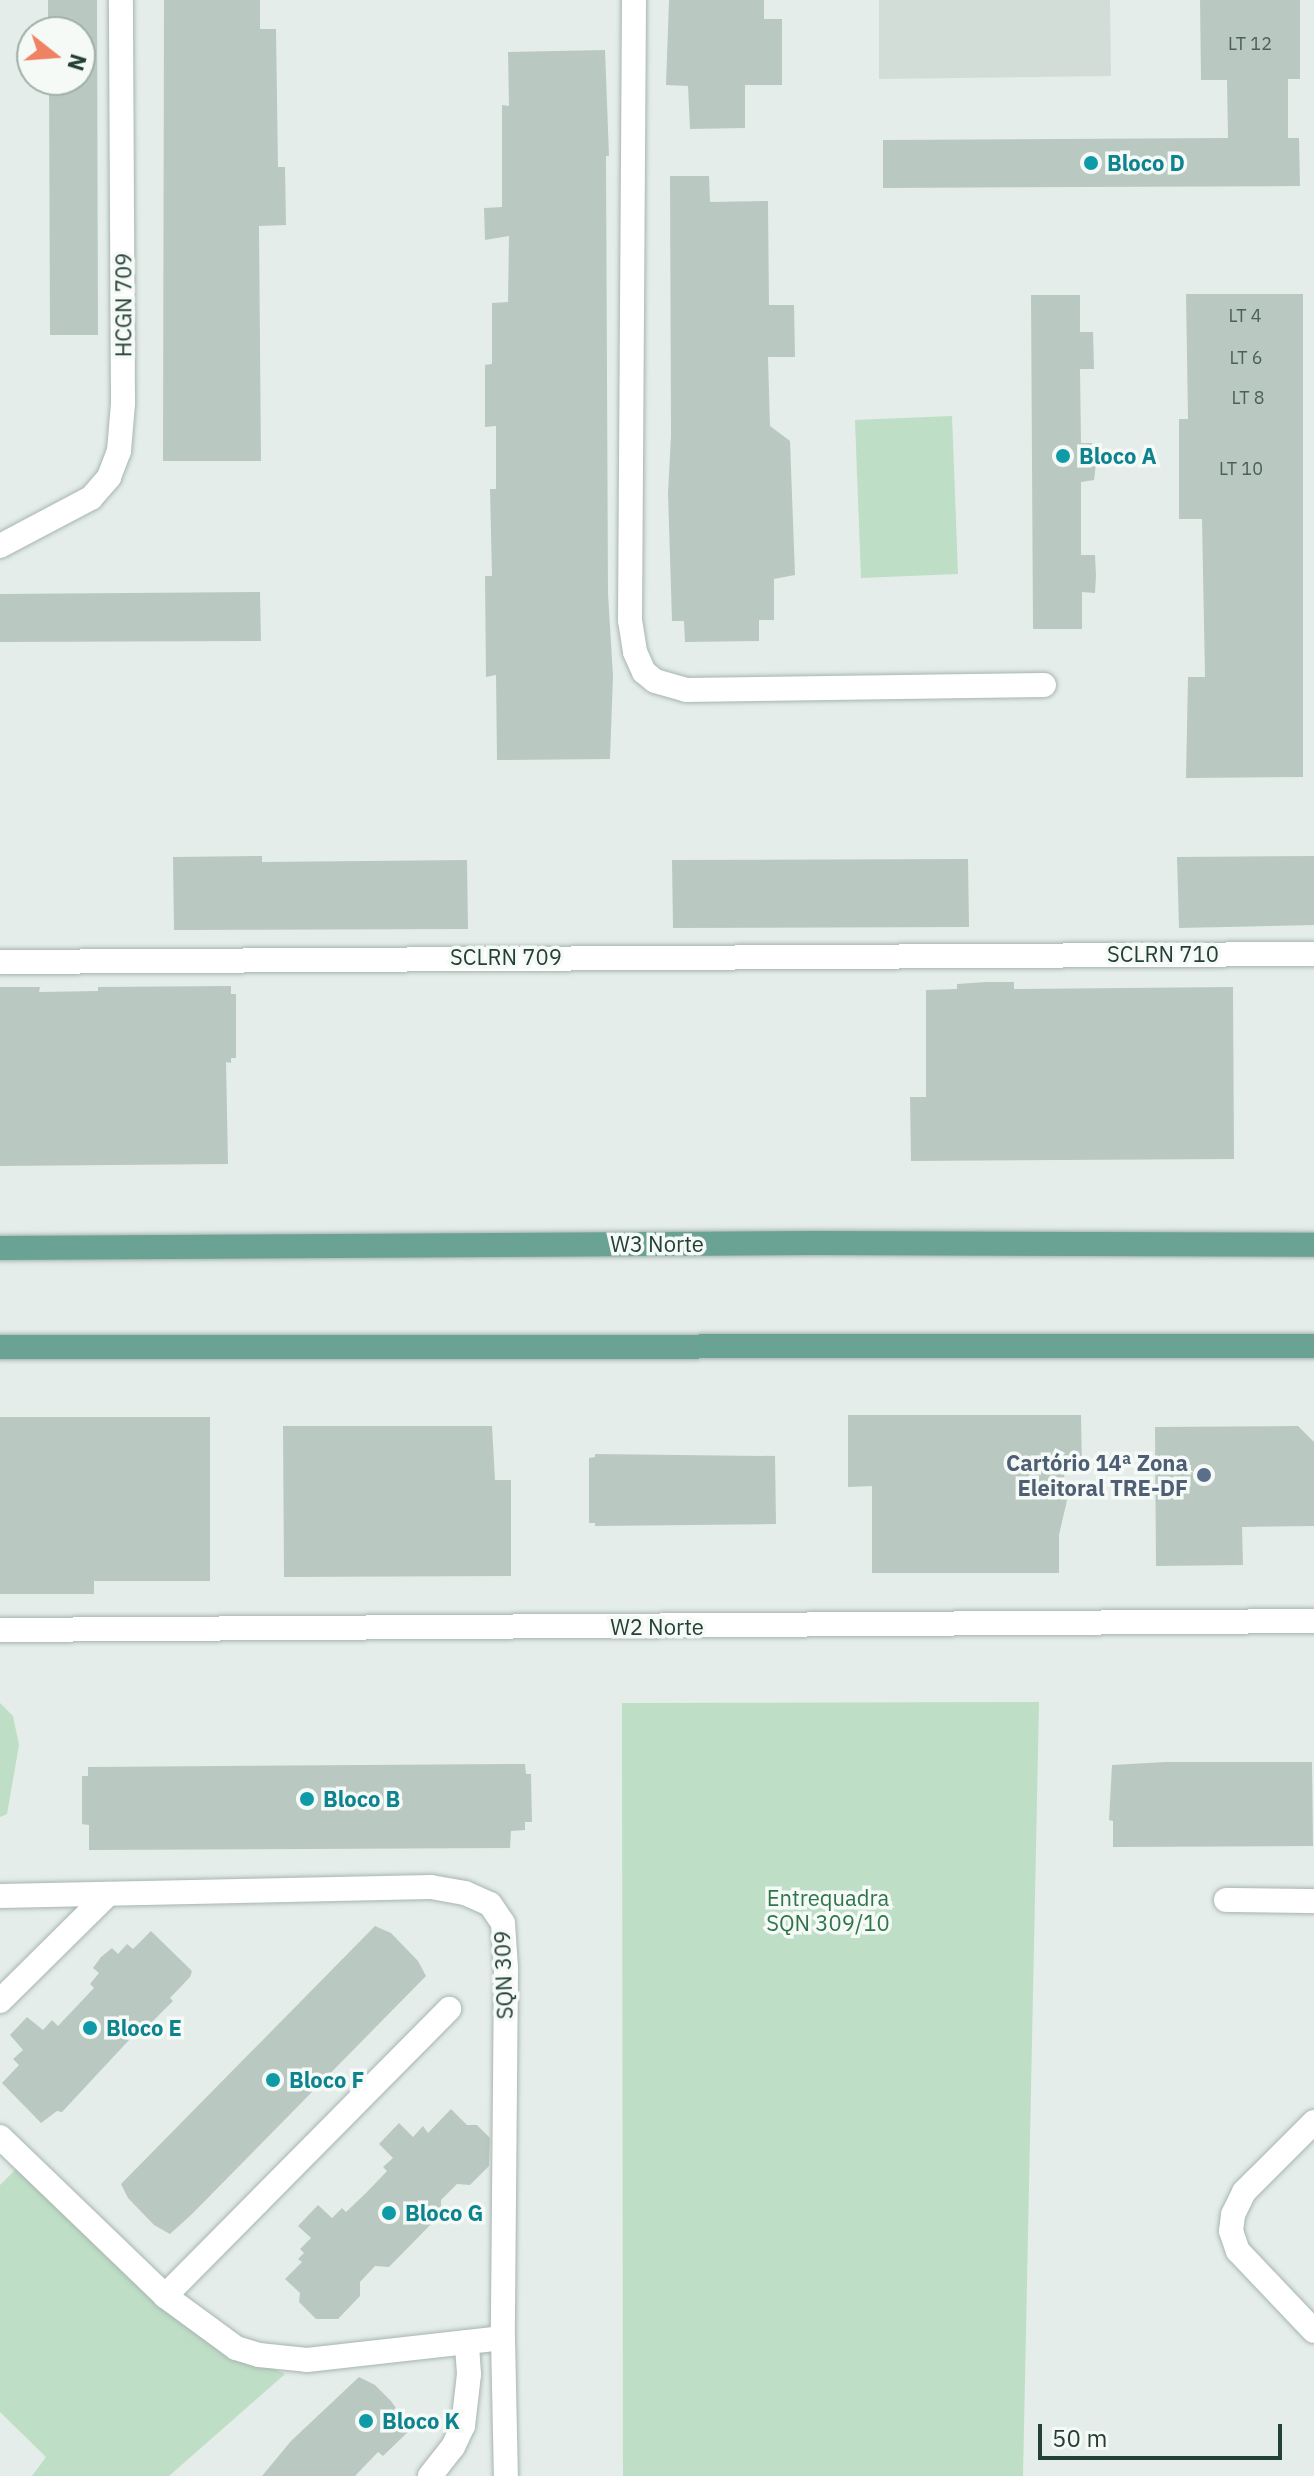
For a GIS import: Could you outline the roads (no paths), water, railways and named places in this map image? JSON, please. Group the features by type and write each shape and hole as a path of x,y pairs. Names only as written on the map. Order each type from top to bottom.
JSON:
{"main road":[{"name":"W3 Norte","path":"0,1248 815,1243 1314,1245"},
{"path":"0,1347 1314,1346"}],"street":[{"name":"HCGN 709","path":"0,546 91,498 109,477 119,451 123,403 121,0"},
{"path":"634,0 630,620 635,652 644,672 655,681 686,690 1044,685"},
{"name":"SCLRN 710","path":"1011,954 1314,954"},
{"name":"SCLRN 709","path":"0,962 1011,954"},
{"name":"W2 Norte","path":"0,1630 1314,1621"},
{"name":"SQN 309","path":"0,1896 431,1887 465,1893 490,1904 503,1923 506,1968 503,2338 506,2476"},
{"path":"0,2001 108,1894"},
{"path":"1226,1900 1314,1901"},
{"path":"165,2296 449,2009"},
{"path":"1314,2122 1244,2192 1233,2215 1231,2231 1238,2251 1314,2331"},
{"path":"0,2137 165,2296 236,2348 269,2356 336,2359 503,2338"},
{"path":"430,2476 453,2447 463,2426 469,2374 467,2342"}],"place":[{"name":"Bloco D","path":"1091,163"},
{"name":"Bloco A","path":"1063,456"},
{"name":"Cartório 14ª Zona Eleitoral TRE-DF","path":"1204,1475"},
{"name":"Bloco B","path":"307,1799"},
{"name":"Bloco E","path":"90,2028"},
{"name":"Bloco F","path":"273,2080"},
{"name":"Bloco G","path":"389,2213"},
{"name":"Bloco K","path":"366,2421"}],"park label":[{"name":"Entrequadra SQN 309/10","path":"828,1910"}]}
